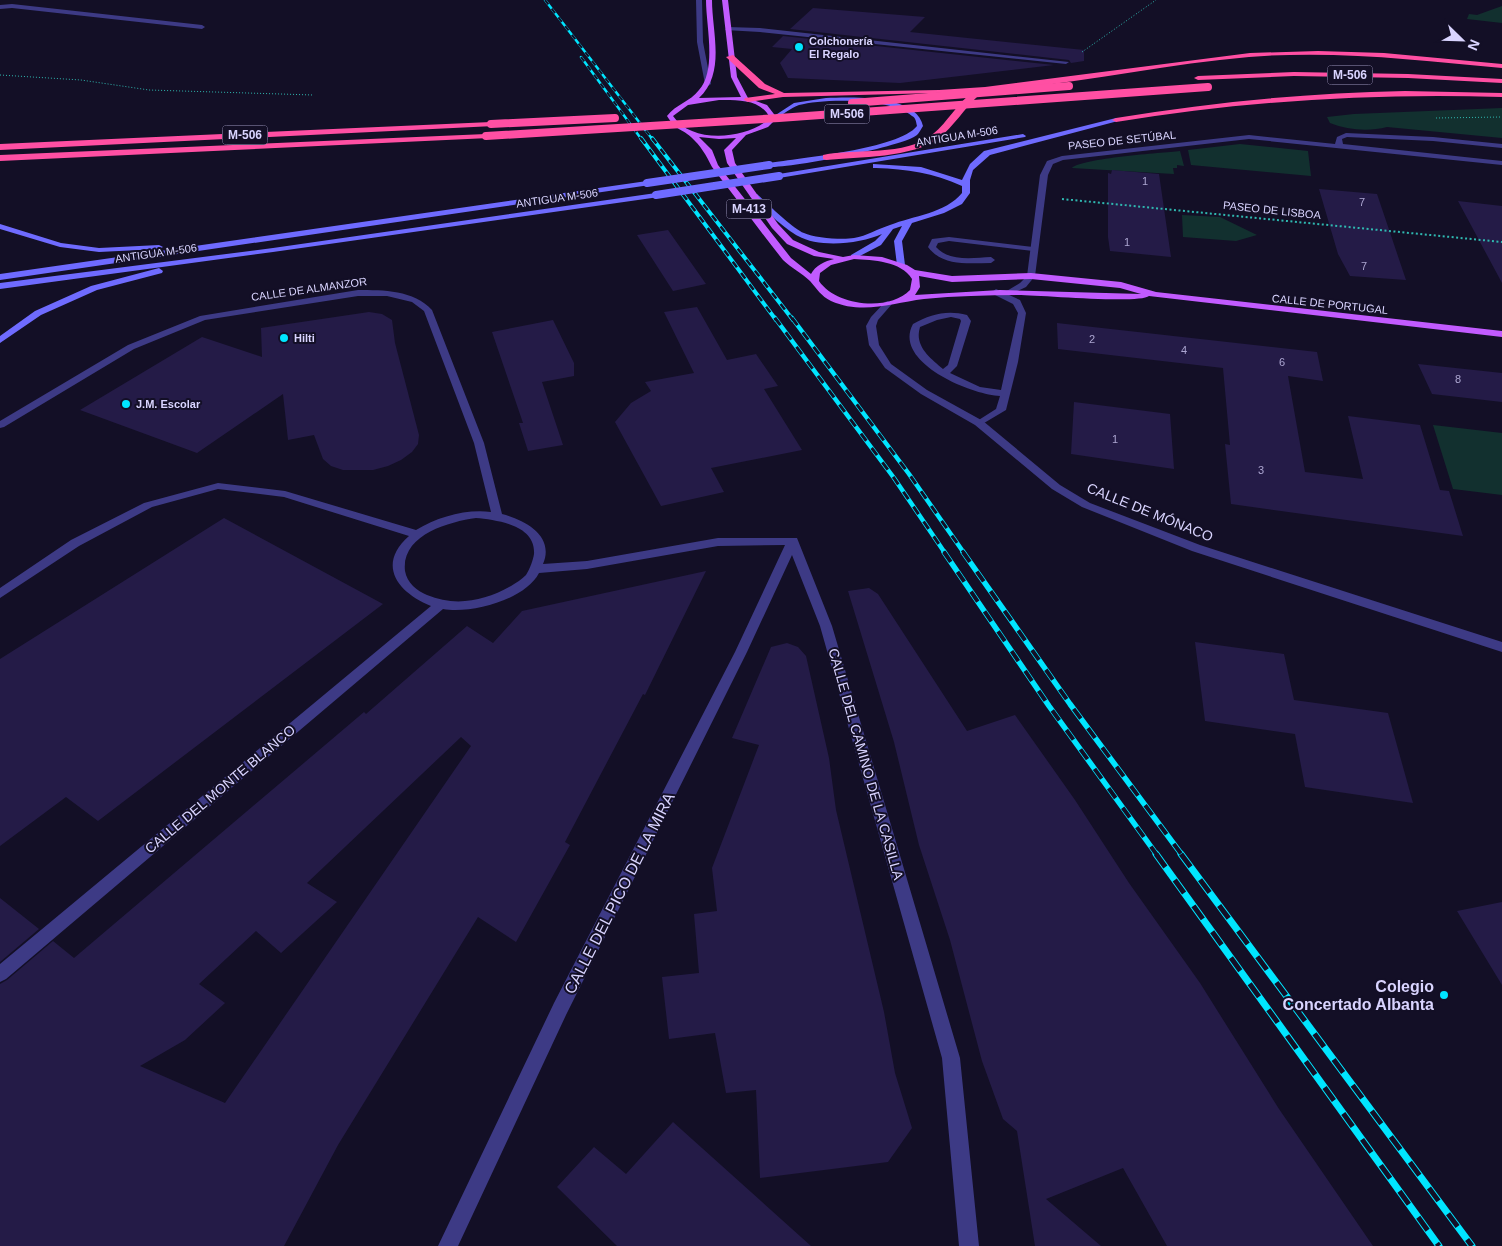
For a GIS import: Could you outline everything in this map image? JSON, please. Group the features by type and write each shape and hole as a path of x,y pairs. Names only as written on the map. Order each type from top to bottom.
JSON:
{"highway":[{"path":"747,100 784,95 939,92 984,89 1250,55 1318,53 1384,55 1502,66"},
{"path":"730,57 762,86 784,95"},
{"name":"M-506","path":"1188,79 1294,74 1408,76 1502,81"},
{"name":"M-506","path":"750,110 1090,85"},
{"name":"M-506","path":"1382,85 1502,90"},
{"name":"M-506","path":"0,158 486,136 788,118 1218,87"},
{"path":"826,157 862,155 914,146 934,138 969,100 984,89"},
{"path":"1116,120 1182,108 1267,99 1342,94 1502,95"},
{"path":"662,116 681,114"},
{"name":"M-506","path":"0,148 118,140 623,118"}],"main road":[{"path":"708,84 714,64 709,0"},
{"path":"725,0 730,57 734,77 747,100"},
{"name":"M-413","path":"692,101 719,98 747,100 764,105 772,111 774,118 769,124 758,130 743,134 724,136 691,133 680,129 672,122 670,116 680,106 702,94 708,84"},
{"name":"M-413","path":"691,133 709,152 715,165 788,260 814,280 820,292 838,301 863,306 888,304 904,299"},
{"name":"M-413","path":"743,134 728,150 731,163 775,226 790,242 817,254 842,259"},
{"name":"M-413","path":"814,280 816,273 821,267 842,259 854,257 879,258 901,265 911,272"},
{"path":"904,299 912,293 916,286 916,279 911,272"},
{"name":"CALLE DE PORTUGAL","path":"911,272 952,279 1030,276 1121,285 1155,295 1502,334"},
{"name":"CALLE DE PORTUGAL","path":"904,299 943,294 996,292 1062,293 1123,298 1155,295"}],"street":[{"path":"699,0 700,42 708,84"},
{"path":"691,5 699,8"},
{"path":"0,7 12,6 202,27"},
{"path":"727,30 760,30 1066,62"},
{"name":"ANTIGUA M-506","path":"0,277 210,248 278,235 826,157 894,143 914,134 920,126 918,116 906,108 860,100 822,100 798,103 774,118"},
{"path":"754,196 801,235 817,239 851,241 869,237 891,227 908,223 959,202 966,192 964,184 968,170 974,162 986,153 1116,120"},
{"name":"ANTIGUA M-506","path":"0,286 274,250 656,195 1116,120"},
{"path":"1340,145 1339,138 1346,135 1433,139 1502,146"},
{"name":"PASEO DE SETÚBAL","path":"1030,276 1044,175 1050,163 1062,158 1249,137 1502,163"},
{"path":"779,176 871,166 906,166 939,173 964,184"},
{"path":"901,265 898,241 908,223"},
{"path":"0,226 60,245 100,250 160,247 278,235"},
{"path":"854,257 878,243 891,227"},
{"path":"991,260 948,258 935,253 932,247 935,241 949,239 1033,249"},
{"path":"995,244 991,260 998,277"},
{"path":"0,340 38,313 94,288 156,272 274,250"},
{"path":"1009,292 1022,284 1030,276"},
{"path":"979,423 1001,410 1013,362 1022,313 1017,302 996,292"},
{"name":"CALLE DE ALMANZOR","path":"0,425 131,346 203,318 358,293 387,293 415,300 428,310 480,443 497,516"},
{"name":"CALLE DE MÓNACO","path":"888,304 874,319 871,326 874,345 888,366 924,392 979,423 1056,487 1086,505 1196,548 1502,647"},
{"path":"944,373 952,366 966,321 964,317 946,314 931,318 916,326 913,336 917,348 929,362 944,373 968,386 986,392 1005,393"},
{"path":"0,594 75,543 148,505 218,486 285,494 418,535"},
{"path":"476,514 497,516 515,520 529,529 538,541 540,554 532,577 507,594 486,602 462,606 440,605 420,599 406,589 399,576 399,562 405,548 418,535 434,524 455,518 476,514"},
{"path":"535,569 587,565 718,542 793,541"},
{"name":"CALLE DEL PICO DE LA MIRA","path":"448,1246 560,1009 742,652 793,541"},
{"name":"CALLE DEL CAMINO DE LA CASILLA","path":"793,541 826,626 951,1058 969,1246"},
{"name":"CALLE DEL MONTE BLANCO","path":"0,974 440,605"}],"path":[{"path":"1066,62 1156,0"},
{"path":"0,74 81,80 149,90 313,95"},
{"name":"PASEO DE LISBOA","path":"1040,196 1502,242"}],"green space":[{"path":"1502,6 1502,23 1467,19 1469,14 1477,15"},
{"path":"1502,108 1502,138 1387,127 1365,130 1351,129 1330,123 1327,117 1354,114"},
{"path":"1240,144 1308,151 1311,176 1191,165 1188,150"},
{"path":"1180,151 1184,166 1177,165 1177,168 1173,168 1174,174 1072,168 1091,161"},
{"path":"1182,215 1220,217 1257,235 1236,241 1183,237"},
{"path":"1433,425 1502,433 1502,495 1453,489"}],"building":[{"path":"813,8 925,17 910,32 1084,50 1084,61 1071,63 1069,60 790,29"},
{"path":"783,36 1054,65 900,83 788,78 780,63 792,49 772,47"},
{"path":"1112,170 1159,174 1171,257 1110,251 1108,237 1108,173 1111,174"},
{"path":"1319,189 1377,194 1406,280 1350,276 1338,254"},
{"path":"1458,201 1502,206 1502,283"},
{"path":"668,230 706,284 673,291 637,235"},
{"path":"697,307 727,360 756,354 778,386 764,389 802,450 711,468 724,492 661,506 615,422 631,403 651,391 645,382 694,373 664,312"},
{"path":"369,312 382,314 392,320 395,343 419,435 418,444 412,452 388,466 373,470 343,470 331,466 323,459 314,435 288,440 283,394 197,453 80,410 202,337 262,357 261,328"},
{"path":"553,320 574,363 574,376 542,382 563,445 528,451 519,423 523,423 492,332"},
{"path":"1057,323 1317,352 1323,381 1288,376 1305,472 1363,479 1348,416 1420,425 1440,490 1449,491 1463,536 1231,504 1225,444 1230,445 1223,368 1058,349"},
{"path":"1418,364 1502,373 1502,402 1432,394"},
{"path":"1074,402 1170,414 1174,469 1071,454"},
{"path":"224,518 383,604 98,821 66,797 0,846 0,659"},
{"path":"706,571 645,695 643,694 565,842 570,845 516,942 478,917 338,1145 284,1246 0,1246 0,984 53,941 74,958 364,712 366,714 467,626 493,643 522,611","holes":["461,737 471,746 225,1103 140,1066 185,1040 225,1003 199,984 256,931 281,953 337,902 307,883"]},
{"path":"869,588 878,594 967,731 1015,715 1075,800 1129,883 1200,983 1279,1109 1373,1246 1167,1246 1123,1168 1046,1199 1101,1246 1035,1246 1017,1131 1003,1119 982,1061 950,940 919,845 894,742 848,591"},
{"path":"1195,642 1284,654 1294,700 1388,713 1413,803 1305,787 1295,734 1205,721"},
{"path":"787,643 798,647 806,656 829,758 836,810 884,1012 895,1073 912,1128 888,1162 760,1178 756,1090 726,1093 715,1033 669,1039 662,977 699,973 694,914 717,911 712,868 759,745 732,738 771,647"},
{"path":"0,898 39,929 0,962"},
{"path":"1502,902 1502,985 1457,911"},
{"path":"673,1122 811,1246 617,1246 557,1187 594,1147 626,1174"}],"railway":[{"path":"545,0 653,140"},
{"path":"581,57 642,140"},
{"path":"641,138 776,320"},
{"path":"652,138 793,320"},
{"path":"775,318 894,478 945,553"},
{"path":"792,318 909,474 964,553"},
{"path":"944,552 1049,706 1157,855"},
{"path":"963,552 1070,704 1182,855"},
{"path":"1156,854 1439,1246"},
{"path":"1181,854 1472,1246"}],"place":[{"name":"Colchonería El Regalo","path":"799,47"},
{"name":"Hilti","path":"284,338"},
{"name":"J.M. Escolar","path":"126,404"},
{"name":"Colegio Concertado Albanta","path":"1444,995"}]}
